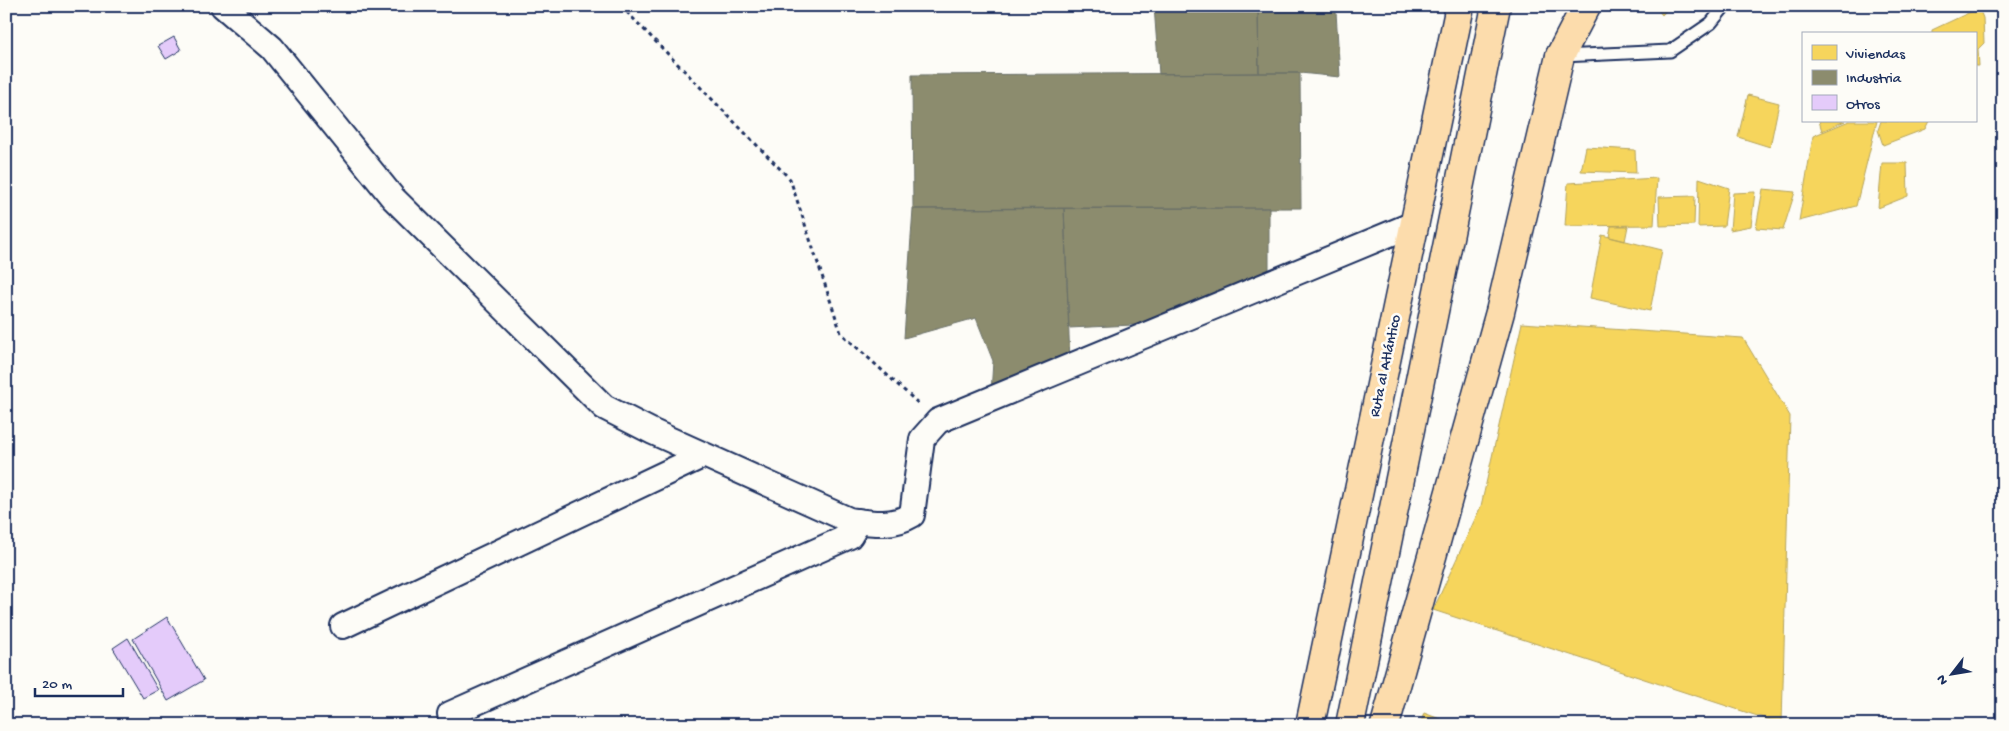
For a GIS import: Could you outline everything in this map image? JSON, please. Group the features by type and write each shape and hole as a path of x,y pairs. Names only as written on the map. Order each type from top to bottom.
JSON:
{"main road":[{"name":"Ruta al Atlántico","path":"1310,725 1460,6"},
{"path":"1350,725 1496,6"},
{"path":"1385,725 1500,312 1560,56 1586,6"}],"street":[{"path":"223,6 272,48 393,198 604,407 704,455 849,520 877,524 902,521 912,515 922,439 938,421 1416,223"},
{"path":"343,626 704,455"},
{"path":"450,714 850,536 858,521"}],"lane":[{"path":"1560,56 1670,51 1711,23 1725,6"}],"path":[{"path":"621,6 790,179 841,333 938,421"}],"building: Viviendas":[{"path":"1655,6 1670,6 1662,15"},
{"path":"1979,8 1983,18 1984,43 1978,49 1979,66 1976,66 1976,32 1932,32 1932,30"},
{"path":"1748,95 1779,103 1770,147 1738,137"},
{"path":"1819,122 1843,122 1822,131"},
{"path":"1847,122 1877,122 1856,206 1799,221 1813,136"},
{"path":"1881,122 1928,122 1925,129 1883,145 1878,130"},
{"path":"1586,147 1635,150 1636,173 1581,171"},
{"path":"1882,163 1907,163 1908,196 1878,208"},
{"path":"1657,178 1654,225 1565,226 1568,183"},
{"path":"1699,178 1729,188 1724,226 1698,227"},
{"path":"1763,189 1795,192 1783,230 1756,228"},
{"path":"1755,192 1751,226 1730,230 1733,193"},
{"path":"1695,196 1694,225 1660,226 1659,197"},
{"path":"1611,226 1628,226 1625,241 1609,237"},
{"path":"1602,235 1662,250 1650,311 1590,298"},
{"path":"1522,323 1743,338 1790,416 1782,724 1433,610 1481,506"},
{"path":"1424,713 1456,725 1420,725"}],"building: Industria":[{"path":"1154,6 1258,6 1259,73 1159,74"},
{"path":"1258,6 1330,6 1336,12 1340,77 1300,73 1259,73"},
{"path":"1300,73 1301,208 913,209 912,75"},
{"path":"1064,208 1269,208 1269,278 1154,324 1069,328"},
{"path":"1064,208 1070,361 991,393 993,361 976,318 904,338 913,209"}],"building: Otros":[{"path":"174,37 181,50 166,59 158,46"},
{"path":"167,617 204,680 168,701 133,639"},
{"path":"128,638 158,690 143,698 113,648"}]}
